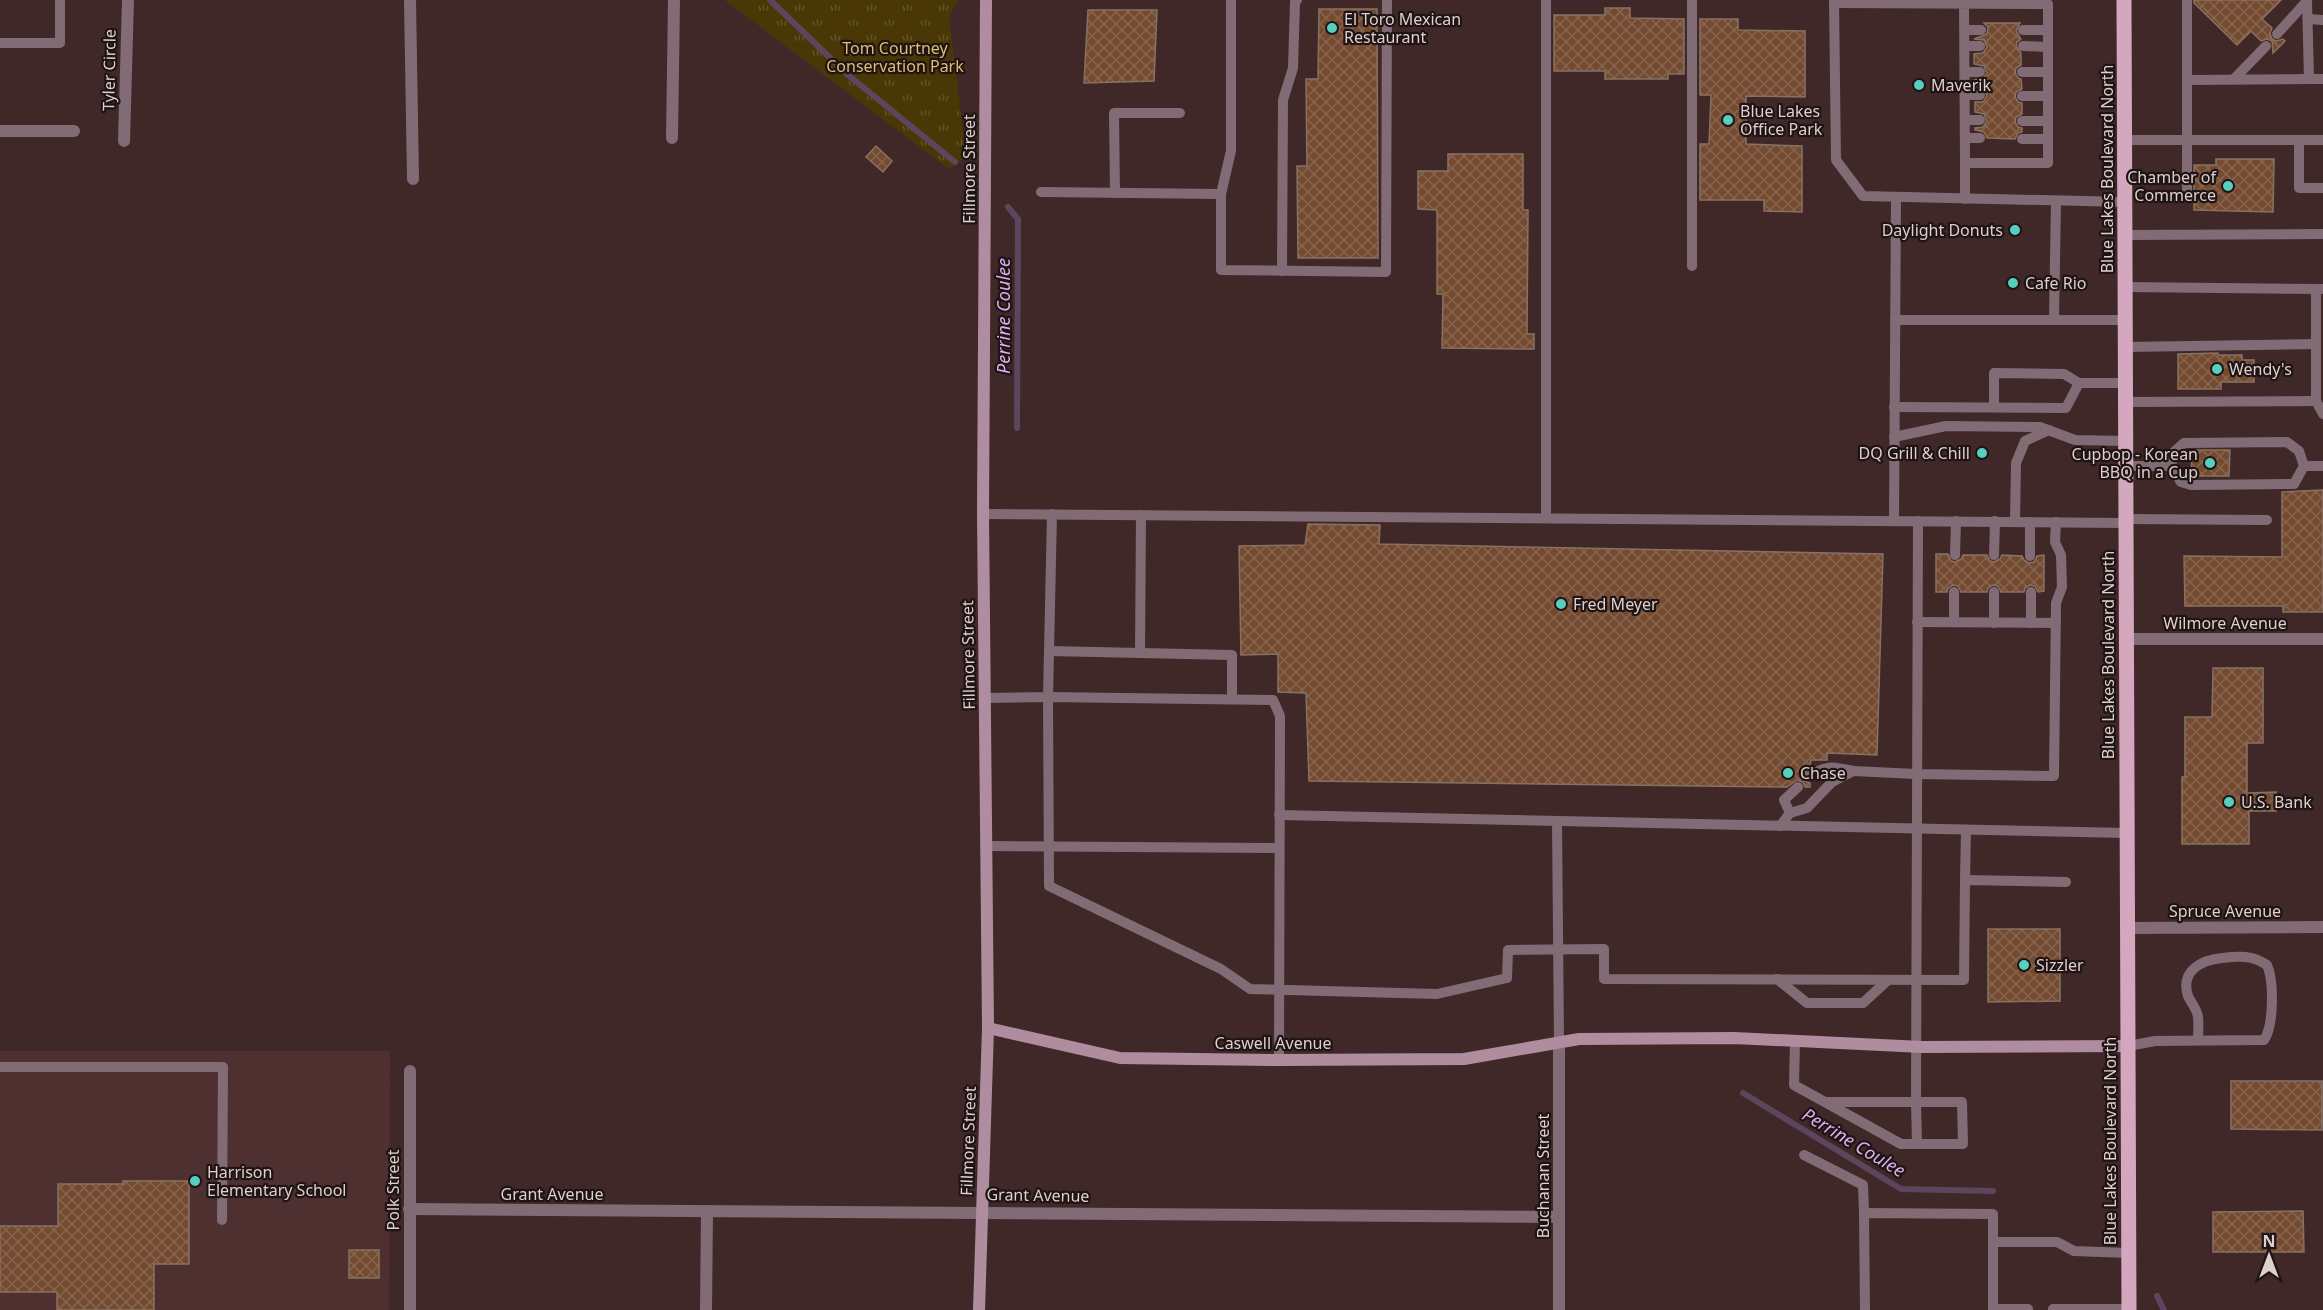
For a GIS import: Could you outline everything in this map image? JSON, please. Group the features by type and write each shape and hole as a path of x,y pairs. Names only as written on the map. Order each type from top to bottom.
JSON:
{"main road":[{"name":"Blue Lakes Boulevard North","path":"2124,0 2129,1309"}],"street":[{"name":"Tyler Circle","path":"124,141 128,0"},
{"path":"410,0 413,179"},
{"path":"672,138 674,0"},
{"name":"Fillmore Street","path":"979,1310 988,1028 982,514 986,0"},
{"path":"0,131 74,131"},
{"name":"Wilmore Avenue","path":"2126,639 2323,639"},
{"name":"Spruce Avenue","path":"2127,928 2323,927"},
{"name":"Caswell Avenue","path":"988,1028 1120,1058 1464,1059 1580,1039 1734,1038 1916,1047 2128,1046"},
{"name":"Buchanan Street","path":"1559,1042 1559,1310"},
{"name":"Polk Street","path":"410,1071 410,1310"},
{"name":"Grant Avenue","path":"409,1209 983,1211 1559,1217"},
{"path":"706,1310 707,1211"}],"lane":[{"path":"0,43 60,43 60,0"},
{"path":"1231,0 1231,151 1221,194 1221,270 1386,272 1388,0"},
{"path":"1282,271 1283,100 1293,68 1294,2 1297,0"},
{"path":"1546,0 1546,518"},
{"path":"1692,0 1692,266"},
{"path":"2187,0 2187,196"},
{"path":"1965,163 2048,163 2048,4 1834,1 1836,159 1863,196 2125,202"},
{"path":"2307,1 2309,79"},
{"path":"2277,34 2307,1"},
{"path":"1964,4 1965,199"},
{"path":"2308,20 2323,20"},
{"path":"1965,30 1981,30"},
{"path":"2023,30 2048,30"},
{"path":"1965,46 1980,46"},
{"path":"2023,46 2048,46"},
{"path":"2234,79 2266,46"},
{"path":"1965,72 1980,72"},
{"path":"2022,72 2048,72"},
{"path":"2188,80 2323,79"},
{"path":"1965,95 1980,95"},
{"path":"2022,96 2048,96"},
{"path":"1115,193 1114,113 1180,113"},
{"path":"1965,120 1980,120"},
{"path":"2022,121 2048,121"},
{"path":"1965,138 1980,138"},
{"path":"2022,139 2048,139"},
{"path":"2125,140 2323,140"},
{"path":"2299,140 2299,188 2323,188"},
{"path":"1041,192 1221,194"},
{"path":"1894,521 1896,197"},
{"path":"2054,320 2056,201"},
{"path":"2125,235 2323,234"},
{"path":"2125,287 2319,289 2316,400 2323,414"},
{"path":"1895,320 2125,320"},
{"path":"2125,347 2316,344"},
{"path":"1994,408 1994,373 2064,374 2079,383 2126,383"},
{"path":"1894,407 2066,408 2079,383"},
{"path":"2126,402 2316,400"},
{"path":"1894,437 1946,426 2040,427 2075,440 2126,441"},
{"path":"2015,522 2016,463 2025,441 2049,430"},
{"path":"2287,442 2300,451 2304,466 2294,483 2191,485 2181,482 2170,466 2174,452 2184,443 2287,442"},
{"path":"2126,466 2170,466"},
{"path":"2304,466 2323,466"},
{"path":"982,514 2015,522 2267,520"},
{"path":"1052,514 1048,698 1048,886 1221,969 1250,989 1437,994 1507,978 1508,950 1558,949 1604,949 1604,979 1964,980 1966,830"},
{"path":"1140,653 1141,515"},
{"path":"1917,1144 1918,521"},
{"path":"1955,555 1956,521"},
{"path":"1994,555 1995,521"},
{"path":"2030,522 2030,556"},
{"path":"1810,776 1822,768 1834,767 1853,771 1916,774 2054,776 2056,603 2062,587 2061,555 2055,542 2056,522"},
{"path":"1954,592 1954,622"},
{"path":"1994,592 1994,623"},
{"path":"2031,592 2031,623"},
{"path":"1917,622 2056,623"},
{"path":"1049,651 1232,655 1232,699"},
{"path":"985,698 1273,700 1280,716 1279,1060"},
{"path":"1780,826 1790,813 1807,808 1832,782 1853,771"},
{"path":"1790,813 1784,800 1798,787"},
{"path":"1279,815 2127,833"},
{"path":"1557,821 1559,1042"},
{"path":"986,846 1279,848"},
{"path":"1965,880 2066,882"},
{"path":"2128,1046 2155,1041 2198,1041 2264,1040 2269,1033 2270,1024 2271,973 2267,965 2259,959 2238,956 2209,959 2199,963 2191,971 2186,980 2188,996 2199,1018 2198,1041"},
{"path":"1777,980 1807,1002 1863,1003 1888,980"},
{"path":"1795,1041 1794,1085 1824,1102 1901,1144 1963,1144 1962,1102 1824,1102"},
{"path":"0,1067 223,1067 222,1220"},
{"path":"1804,1155 1863,1185 1864,1310"},
{"path":"1864,1213 1993,1214 1993,1310 2028,1309"},
{"path":"1993,1242 2056,1242 2074,1251 2129,1253"},
{"path":"2053,1309 2129,1309"}],"shaded area":[{"name":"Harrison Elementary School","path":"0,1051 390,1051 389,1310 0,1310"}],"green space":[{"name":"Tom Courtney Conservation Park","path":"725,0 958,0 949,16 966,157 949,169"}],"building":[{"path":"2194,0 2281,0 2262,19 2272,28 2270,33 2272,39 2285,41 2273,53 2272,41 2267,39 2261,41 2251,31 2237,45 2194,3"},
{"path":"1605,8 1630,8 1630,18 1684,19 1684,74 1668,74 1668,79 1605,79 1605,71 1554,71 1554,15 1605,15"},
{"path":"1319,9 1377,9 1378,258 1298,258 1297,166 1307,166 1306,79 1318,79"},
{"path":"1088,10 1157,10 1154,81 1084,83"},
{"name":"Blue Lakes Office Park","path":"1700,19 1738,19 1738,30 1805,31 1805,97 1746,96 1746,144 1802,146 1802,212 1764,211 1764,200 1700,200 1700,144 1709,144 1711,95 1700,95"},
{"path":"1984,23 2020,23 2016,31 2021,39 2016,46 2021,53 2021,65 2016,68 2015,73 2021,79 2022,89 2016,92 2015,97 2018,102 2022,103 2022,114 2016,117 2015,122 2018,127 2022,128 2022,132 2018,133 2015,139 1987,138 1984,132 1975,130 1975,128 1983,127 1987,121 1984,114 1975,112 1975,102 1983,102 1987,96 1984,89 1975,87 1974,80 1983,79 1987,73 1984,66 1974,64 1974,54 1983,53 1987,47 1984,40 1974,39 1987,34 1988,27"},
{"path":"876,146 892,161 883,172 866,157"},
{"path":"1448,154 1523,154 1523,210 1528,210 1527,334 1534,334 1534,349 1442,348 1443,294 1437,294 1437,210 1418,209 1418,171 1448,171"},
{"path":"2216,159 2274,159 2273,212 2194,210 2194,165 2216,165"},
{"path":"2218,353 2218,355 2242,355 2242,360 2254,360 2254,382 2221,382 2221,389 2178,389 2178,354"},
{"name":"Cupbop - Korean BBQ in a Cup","path":"2192,450 2230,450 2229,476 2191,476"},
{"path":"2323,490 2323,612 2283,612 2283,606 2185,606 2184,556 2282,557 2282,492"},
{"name":"Fred Meyer","path":"1308,524 1380,525 1379,544 1883,554 1877,755 1827,753 1827,760 1811,760 1810,767 1803,776 1804,781 1810,783 1810,787 1805,787 1803,782 1797,780 1787,787 1309,781 1306,693 1278,692 1278,654 1241,655 1239,546 1305,545"},
{"path":"1936,554 1948,554 1951,561 1955,562 1963,555 1987,555 1990,561 1994,562 2002,555 2022,556 2029,563 2034,562 2037,556 2044,555 2044,591 2038,592 2035,586 2030,585 2025,588 2024,592 2001,592 1998,586 1993,585 1988,588 1987,592 1961,592 1958,586 1953,585 1948,588 1947,592 1936,592"},
{"path":"2213,668 2263,668 2263,743 2247,743 2247,793 2276,792 2276,811 2249,811 2249,844 2182,844 2185,717 2212,717"},
{"name":"Sizzler","path":"1988,929 2060,929 2060,1001 1988,1002"},
{"path":"2231,1081 2322,1081 2322,1130 2231,1129"},
{"path":"123,1181 189,1181 189,1264 154,1264 154,1310 57,1310 57,1292 0,1292 0,1226 58,1226 58,1184 123,1184"},
{"path":"2303,1211 2304,1252 2213,1252 2213,1212"},
{"path":"349,1250 379,1250 379,1278 349,1278"}],"waterway":[{"name":"Perrine Coulee","path":"770,0 848,75 955,162"},
{"name":"Perrine Coulee","path":"1008,207 1018,219 1017,428"},
{"name":"Perrine Coulee","path":"1743,1093 1901,1189 1993,1191"},
{"name":"Perrine Coulee","path":"2157,1296 2164,1310"}],"place":[{"name":"El Toro Mexican Restaurant","path":"1332,28"},
{"name":"Maverik","path":"1919,85"},
{"name":"Blue Lakes Office Park","path":"1728,120"},
{"name":"Chamber of Commerce","path":"2228,186"},
{"name":"Daylight Donuts","path":"2015,230"},
{"name":"Cafe Rio","path":"2013,283"},
{"name":"Wendy's","path":"2217,369"},
{"name":"DQ Grill & Chill","path":"1982,453"},
{"name":"Cupbop - Korean BBQ in a Cup","path":"2210,463"},
{"name":"Fred Meyer","path":"1561,604"},
{"name":"Chase","path":"1788,773"},
{"name":"U.S. Bank","path":"2229,802"},
{"name":"Sizzler","path":"2024,965"},
{"name":"Harrison Elementary School","path":"195,1181"}]}
